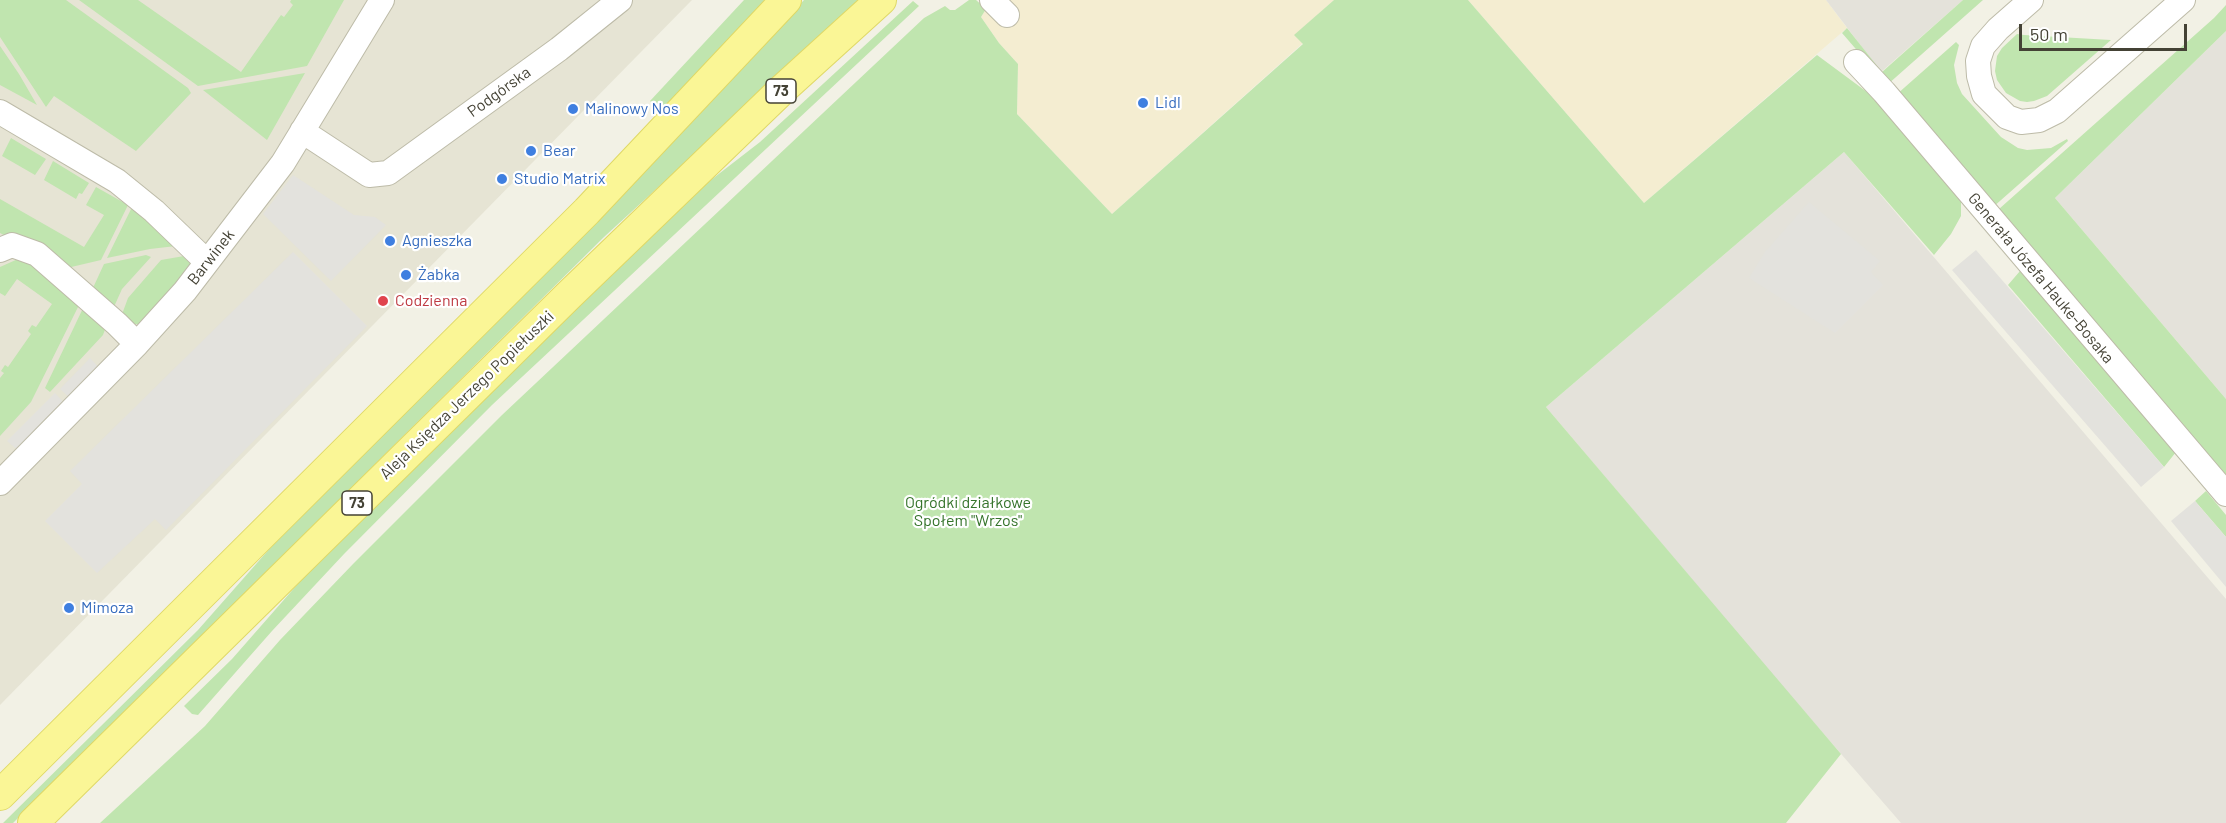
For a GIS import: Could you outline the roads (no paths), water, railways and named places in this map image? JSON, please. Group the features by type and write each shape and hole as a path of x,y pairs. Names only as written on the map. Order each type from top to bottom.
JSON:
{"main road":[{"path":"0,795 587,211 786,0"},
{"name":"Aleja Księdza Jerzego Popiełuszki","path":"33,823 577,287 784,88 881,0"}],"street":[{"name":"Barwinek","path":"0,483 137,344 207,262 283,163 382,0"},
{"name":"Podgórska","path":"302,131 360,170 374,176 388,173 559,49 620,0"},
{"path":"2031,0 1998,29 1983,46 1978,61 1978,76 1984,94 2007,117 2021,122 2039,120 2057,111 2183,0"},
{"name":"Generała Józefa Hauke-Bosaka","path":"1856,62 2226,494"},
{"path":"0,112 117,181 154,210 207,262"},
{"path":"0,250 12,245 37,254 137,344"}],"place":[{"name":"Lidl","path":"1143,103"},
{"name":"Malinowy Nos","path":"573,109"},
{"name":"Bear","path":"531,151"},
{"name":"Studio Matrix","path":"502,179"},
{"name":"Agnieszka","path":"390,241"},
{"name":"Żabka","path":"406,275"},
{"name":"Codzienna","path":"383,301"},
{"name":"Mimoza","path":"69,608"}],"park label":[{"name":"Ogródki działkowe Społem \"Wrzos\"","path":"968,512"}]}
